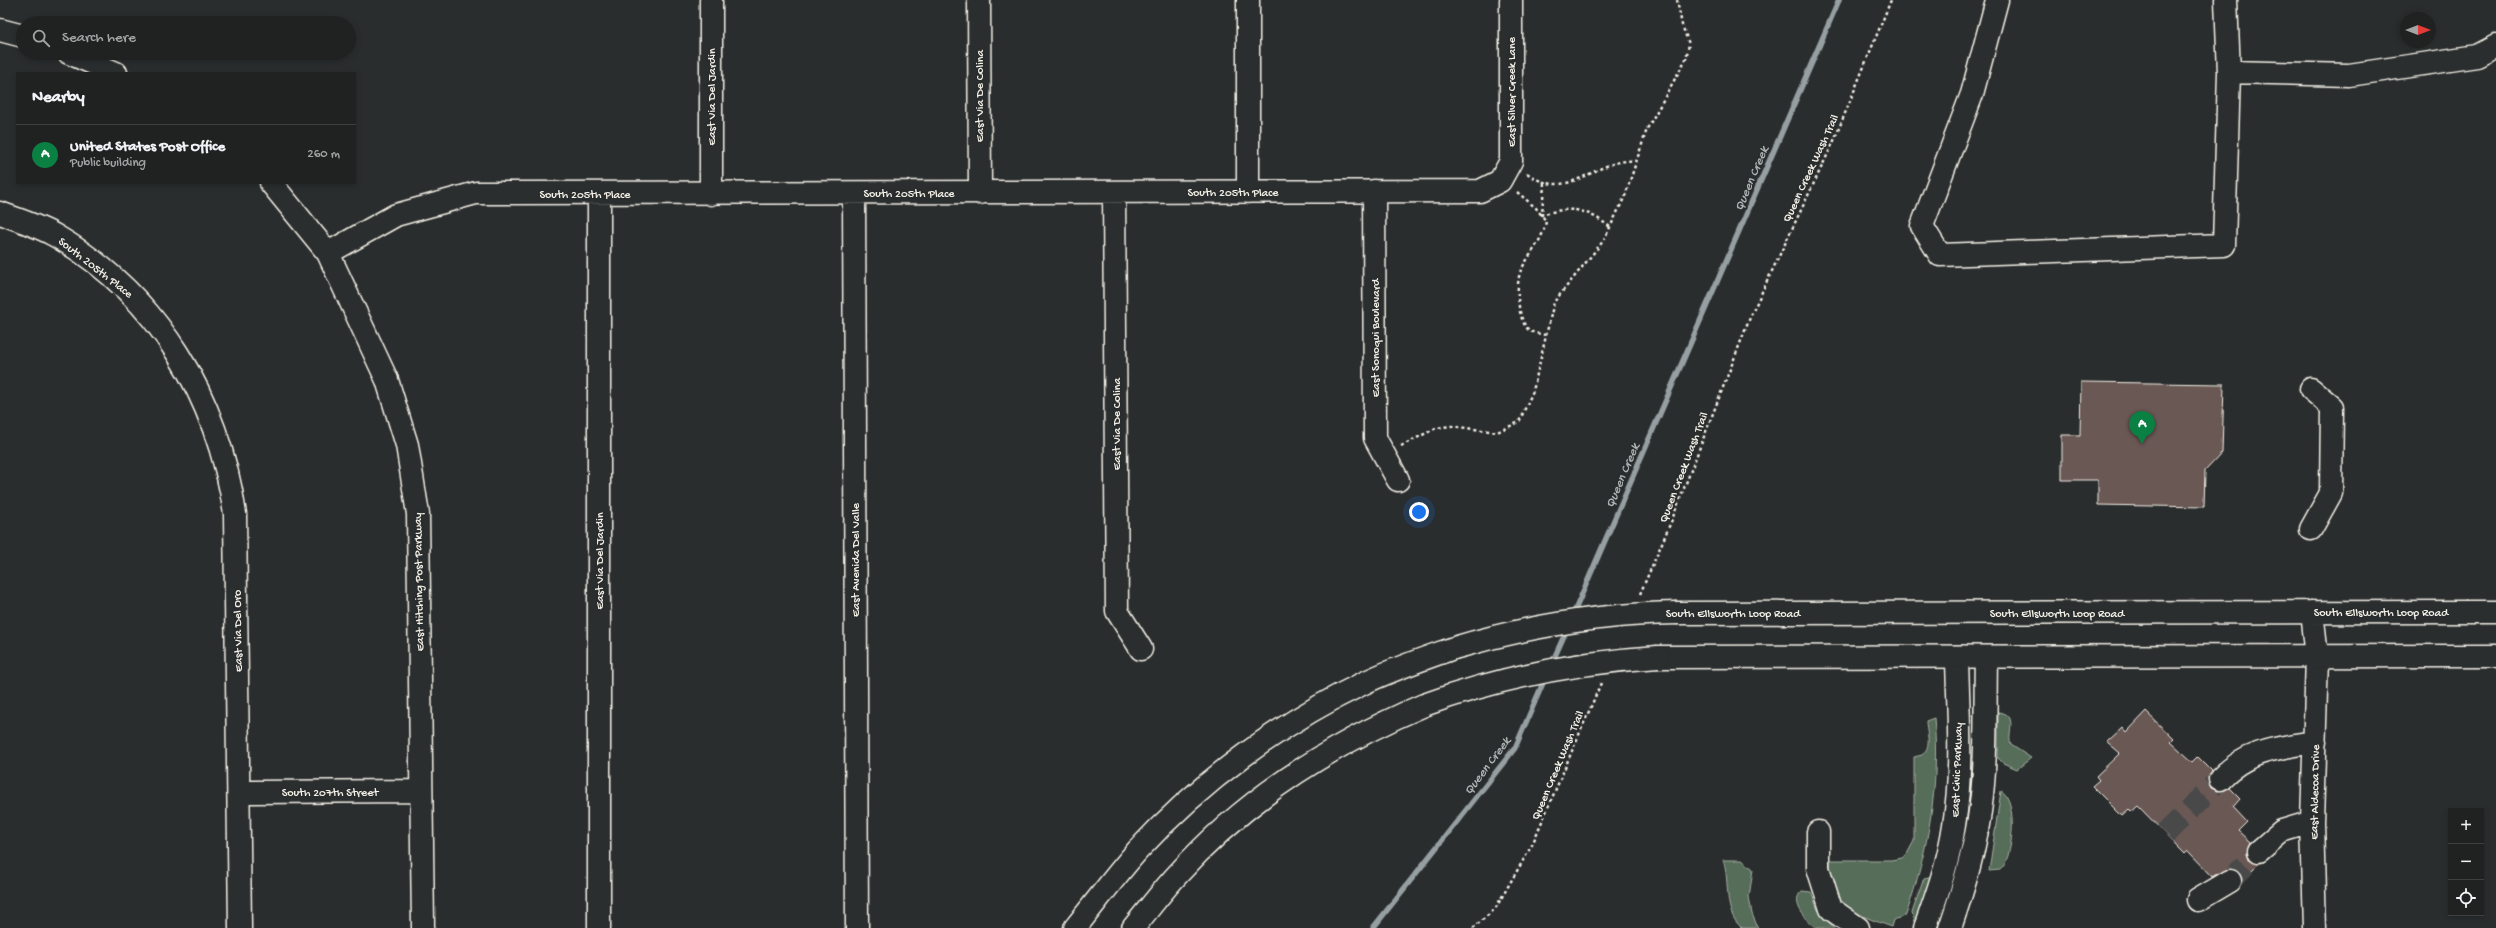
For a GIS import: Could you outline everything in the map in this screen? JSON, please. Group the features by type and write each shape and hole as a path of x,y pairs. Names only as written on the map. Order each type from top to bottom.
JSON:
{"street":[{"name":"East Via Del Jardin","path":"711,0 711,194"},
{"name":"East Via De Colina","path":"979,0 980,193"},
{"path":"1248,0 1248,192"},
{"name":"East Silver Creek Lane","path":"1497,182 1511,161 1511,0"},
{"path":"1997,0 1972,94 1922,226 1940,255 2224,245 2229,72 2226,0"},
{"path":"0,30 16,34"},
{"path":"2229,72 2349,75 2477,56 2496,46"},
{"path":"85,60 114,72"},
{"name":"South 205th Place","path":"328,253 396,215 476,193 711,194 1480,191 1497,182"},
{"name":"East Hitching Post Parkway","path":"272,184 328,253 387,380 407,445 418,514 423,928"},
{"name":"East Sonoqui Boulevard","path":"1374,191 1375,438 1398,480"},
{"name":"East Via De Colina","path":"1114,192 1117,611 1141,649"},
{"name":"East Avenida Del Valle","path":"854,193 857,928"},
{"name":"East Via Del Jardin","path":"599,194 599,928"},
{"name":"South 205th Place","path":"0,213 56,236 117,281 146,308 174,345"},
{"name":"East Via Del Oro","path":"174,345 197,388 216,435 231,486 235,514 240,928"},
{"path":"2311,389 2332,407 2332,461 2331,493 2311,529"},
{"name":"East Aldecoa Drive","path":"2312,612 2317,657 2312,822 2315,928"},
{"name":"South Ellsworth Loop Road","path":"1075,928 1137,851 1169,819 1246,754 1300,718 1363,683 1454,648 1510,631 1565,621 1645,613 2496,612"},
{"path":"1133,928 1178,874 1202,850 1290,777 1355,737 1424,705 1488,684 1539,671 1589,662 1658,657 2496,656"},
{"name":"East Civic Parkway","path":"1925,928 1944,870 1954,826 1958,798 1957,657"},
{"name":"East Civic Parkway","path":"1950,928 1970,868 1981,804 1984,766 1986,657"},
{"path":"2220,779 2232,766 2260,751 2315,742"},
{"name":"South 207th Street","path":"239,792 421,791"},
{"path":"2259,851 2282,831 2312,822"},
{"path":"1818,832 1818,868 1831,909 1858,928"},
{"path":"2198,900 2230,881"}],"path":[{"path":"1385,456 1414,438 1421,437 1436,428 1451,426 1481,432 1497,432 1519,422 1533,391 1554,302 1604,240 1626,196 1647,129 1686,59 1689,44 1682,25 1677,0"},
{"name":"Queen Creek Wash Trail","path":"1640,595 1671,522 1751,315 1834,144 1891,0"},
{"path":"1511,161 1544,183 1565,184 1579,180 1592,171 1612,163 1637,161"},
{"path":"1497,182 1516,191 1542,215 1546,221 1544,233 1520,271 1517,296 1522,319 1530,331 1545,335"},
{"path":"1542,215 1544,183"},
{"path":"1542,215 1570,208 1595,216 1610,227"},
{"name":"Queen Creek Wash Trail","path":"1473,928 1495,909 1532,845 1605,675"}],"green space":[{"path":"1998,712 2009,716 2011,725 2011,745 2031,758 2017,769 2003,763 1998,758"},
{"path":"1934,718 1934,794 1926,842 1914,891 1906,915 1894,920 1892,927 1855,912 1846,906 1839,898 1834,888 1831,876 1830,860 1891,860 1902,858 1907,854 1914,841 1914,757 1922,755 1925,751 1928,743 1926,721"},
{"path":"2001,791 2007,797 2010,806 2012,818 2011,843 2005,864 2000,870 1989,871"},
{"path":"1723,860 1742,860 1753,869 1749,897 1752,914 1758,928 1742,928 1736,921 1729,905 1727,878"},
{"path":"1933,876 1917,920 1914,922 1912,913 1924,878"},
{"path":"1802,891 1811,892 1818,910 1834,928 1815,928 1804,916 1797,900 1798,895"}],"building":[{"path":"2081,382 2224,384 2222,453 2205,471 2204,507 2098,505 2098,480 2062,480 2062,435 2080,435"},
{"path":"2146,712 2174,739 2171,742 2193,762 2198,757 2211,770 2208,781 2211,788 2222,791 2229,788 2240,799 2233,807 2247,822 2238,831 2250,842 2247,853 2249,859 2260,863 2242,881 2241,874 2230,869 2213,877 2188,851 2185,854 2138,806 2131,812 2129,810 2122,816 2092,786 2099,780 2096,776 2120,753 2107,742 2122,728 2126,733"}],"waterway":[{"name":"Queen Creek","path":"1572,617 1839,0"},
{"name":"Queen Creek","path":"1551,665 1568,627"},
{"name":"Queen Creek","path":"1373,928 1515,748 1546,676"}],"tunnel":[{"path":"2165,834 2220,779"},
{"path":"2230,881 2259,851"}],"place":[{"name":"United States Post Office","path":"2142,444"}]}
